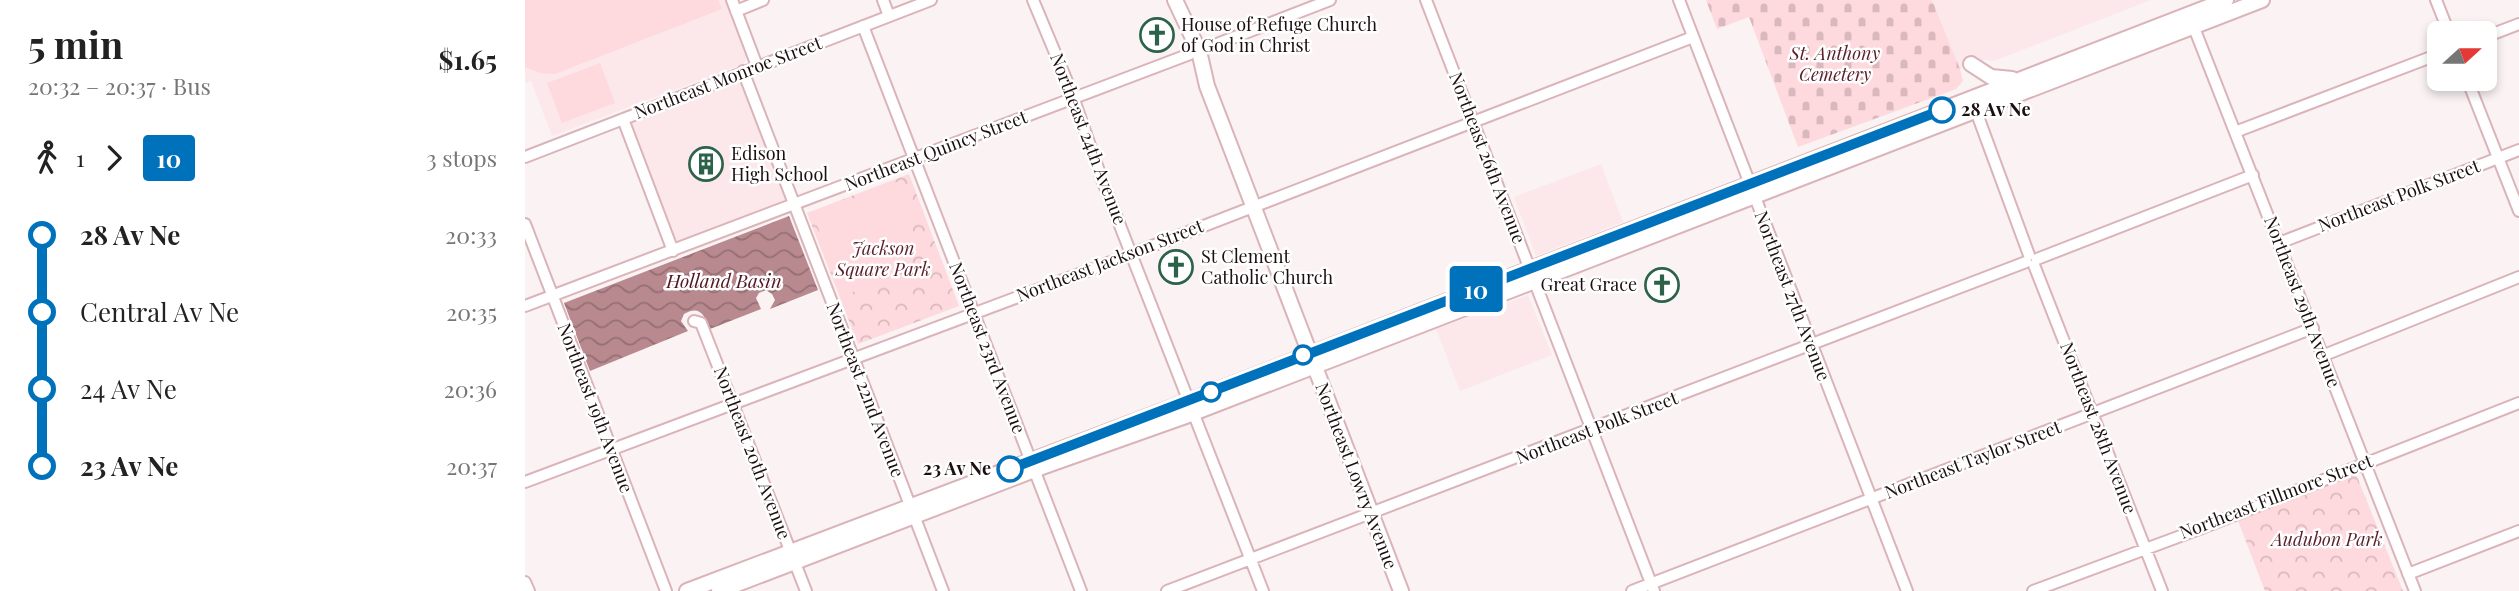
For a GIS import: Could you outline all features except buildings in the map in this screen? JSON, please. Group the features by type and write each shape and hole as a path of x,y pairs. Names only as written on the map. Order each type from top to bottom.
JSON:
{"main road":[{"name":"Northeast Lowry Avenue","path":"1175,0 1401,591"},
{"path":"687,591 792,557 1192,407 1751,190 1976,111 2191,20 2226,0"},
{"path":"1751,190 2034,73 2191,20 2262,0"},
{"path":"1971,64 1991,78 2004,80 2034,73"},
{"path":"719,591 792,557"}],"street":[{"path":"757,66 734,5 763,0"},
{"path":"883,0 889,16"},
{"name":"Northeast Monroe Street","path":"525,157 930,0"},
{"name":"Northeast 24th Avenue","path":"1033,0 1074,99 1101,177 1133,252 1263,591"},
{"name":"Northeast Quincy Street","path":"525,306 1330,0"},
{"name":"Northeast 26th Avenue","path":"1426,0 1652,587"},
{"name":"Northeast 27th Avenue","path":"1679,0 1907,591"},
{"path":"2436,0 2444,21"},
{"name":"Northeast 29th Avenue","path":"2191,20 2415,591"},
{"path":"2497,32 2519,24"},
{"name":"Northeast 23rd Avenue","path":"863,26 1081,591"},
{"name":"Northeast Jackson Street","path":"525,482 1693,37"},
{"path":"2235,132 2427,59"},
{"name":"Northeast 22nd Avenue","path":"743,71 943,591"},
{"path":"2472,91 2519,211"},
{"name":"Northeast 28th Avenue","path":"1976,111 2091,414 2162,591"},
{"path":"622,119 673,251"},
{"name":"Northeast Polk Street","path":"2279,243 2519,150"},
{"name":"Northeast Polk Street","path":"1167,591 2253,175"},
{"name":"Northeast 19th Avenue","path":"525,224 666,591"},
{"path":"2322,356 2519,277"},
{"name":"Northeast 20th Avenue","path":"694,321 701,323 806,591"},
{"name":"Northeast Taylor Street","path":"1632,591 1652,587 2313,328"},
{"name":"Northeast Fillmore Street","path":"2033,591 2202,528 2519,403"},
{"path":"2408,574 2519,531"},
{"path":"525,582 529,591"}],"shaded area":[{"path":"525,0 725,0 747,58 743,64 552,136 531,81 525,83"},
{"path":"1932,0 2151,0 1994,61 1985,60 1960,69"},
{"name":"Edison High School","path":"737,78 741,81 786,197 784,202 681,241 675,239 631,120 719,88"},
{"path":"1601,164 1623,222 1536,256 1514,197"},
{"path":"1528,295 1552,355 1460,391 1436,329"}],"green space":[{"path":"525,0 718,0 722,9 555,74 540,73 525,67"},
{"name":"St. Anthony Cemetery","path":"1706,0 1932,0 1963,81 1956,89 1798,147 1749,17 1717,29"},
{"path":"600,63 615,103 562,123 547,83"},
{"name":"Jackson Square Park","path":"909,174 959,306 858,344 807,213"},
{"path":"902,180 913,223 912,240 906,254 897,266 883,277 843,296 817,219 823,210"},
{"name":"Audubon Park","path":"2356,474 2403,591 2265,591 2237,518"}],"water":[{"name":"Holland Basin","path":"789,216 818,290 770,309 775,300 766,290 756,298 761,309 710,329 701,313 689,311 681,321 688,331 590,371 564,303"}],"bus line":[{"name":"10","path":"1010,469 1942,110"}],"place":[{"name":"House of Refuge Church of God in Christ","path":"1157,35"},
{"name":"28 Av Ne","path":"1942,110"},
{"name":"Edison High School","path":"706,164"},
{"name":"St Clement Catholic Church","path":"1176,267"},
{"name":"Great Grace","path":"1662,285"},
{"name":"23 Av Ne","path":"1010,469"}]}
